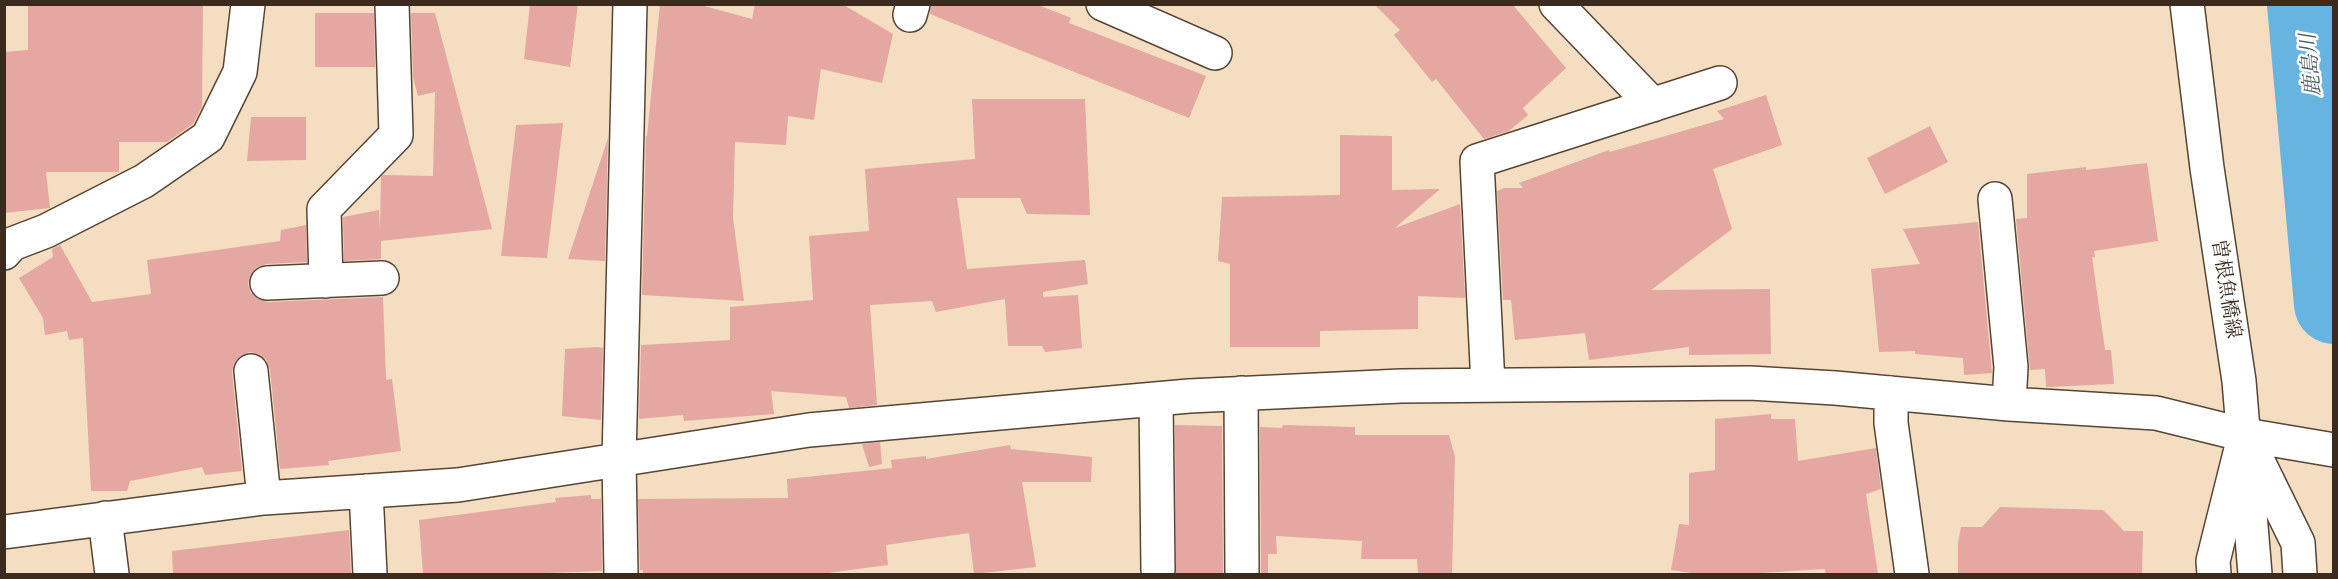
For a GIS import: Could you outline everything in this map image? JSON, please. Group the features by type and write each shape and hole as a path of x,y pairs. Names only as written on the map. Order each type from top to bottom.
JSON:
{"street":[{"path":"4,253 12,244 46,231 144,181 208,137 240,72 248,4"},
{"path":"326,281 324,209 396,135 392,4"},
{"path":"621,574 619,460 630,4"},
{"path":"1556,4 1653,105"},
{"name":"曽根魚橋線","path":"2187,4 2207,168 2240,381 2255,574"},
{"path":"1118,7 1215,53"},
{"path":"1488,385 1478,161 1720,83"},
{"path":"1995,200 2011,367 2009,404"},
{"path":"267,283 382,278"},
{"path":"251,371 264,498"},
{"path":"4,532 264,498 458,485 809,430 1156,399 1401,386 1750,383 2009,404 2156,413 2245,435 2334,450"},
{"path":"1241,393 1242,574"},
{"path":"1891,393 1891,423 1912,574"},
{"path":"1156,399 1158,570"},
{"path":"2214,574 2213,561 2245,435"},
{"path":"2245,435 2298,543 2300,574"},
{"path":"366,491 370,574"},
{"path":"105,518 112,574"}],"building":[{"path":"28,4 203,4 202,107 193,124 167,142 119,142 119,172 46,172 50,208 4,213 4,52 28,50"},
{"path":"530,4 578,4 570,67 524,59"},
{"path":"660,4 697,4 752,19 755,4 842,4 893,34 882,83 821,69 814,120 788,116 786,145 735,142 733,218 744,301 642,295 646,136"},
{"path":"931,4 1036,4 1071,18 1069,23 1206,76 1189,118 930,14"},
{"path":"1374,4 1512,4 1566,68 1523,108 1528,115 1509,131 1484,139 1436,79 1432,82 1394,35 1400,30"},
{"path":"315,13 374,13 375,67 315,67"},
{"path":"411,13 435,13 492,229 381,241 381,259 344,261 343,217 379,210 380,230 381,177 383,175 433,176 435,92 418,96 413,77"},
{"path":"1766,95 1782,145 1713,169 1732,229 1651,290 1770,289 1771,354 1689,355 1689,347 1589,360 1585,333 1515,340 1511,300 1503,300 1497,191 1504,188 1523,188 1519,183 1609,150 1610,152 1724,119 1717,111"},
{"path":"972,99 1085,99 1090,215 1027,214 1020,198 957,198 967,269 1085,260 1088,284 1043,292 1043,297 1078,295 1082,348 1045,352 1042,346 1008,346 1005,299 936,312 932,301 870,305 877,405 849,408 846,397 771,391 774,414 684,421 683,415 639,419 641,345 730,340 730,307 813,300 809,236 869,231 865,169 975,159"},
{"path":"251,117 306,117 306,160 247,161"},
{"path":"563,123 547,258 501,256 516,125"},
{"path":"1930,126 1948,162 1885,194 1867,158"},
{"path":"1340,135 1392,136 1392,190 1440,189 1395,228 1460,204 1465,298 1418,296 1418,329 1320,331 1320,347 1230,347 1230,264 1218,261 1222,197 1340,195"},
{"path":"608,138 605,261 568,259"},
{"path":"2147,163 2158,241 2094,251 2095,257 2092,257 2105,350 2111,350 2114,384 2046,387 2045,369 2030,370 2016,219 2027,218 2027,174"},
{"path":"1978,222 1992,373 1964,375 1963,358 1915,354 1915,351 1879,352 1871,269 1920,264 1903,229"},
{"path":"306,225 307,262 266,264 257,267 250,275 248,284 251,293 258,299 268,302 383,297 386,380 392,379 401,451 328,461 329,465 280,469 270,369 266,360 259,354 249,352 234,363 232,372 242,471 205,475 202,467 130,481 127,491 91,491 83,338 69,340 67,331 45,335 43,318 19,278 53,257 52,249 60,245 92,302 151,294 147,260 280,241 281,230"},
{"path":"603,348 601,420 562,416 565,349"},
{"path":"1771,414 1771,419 1795,419 1798,461 1876,448 1881,489 1866,494 1878,574 1826,574 1825,569 1743,574 1698,574 1671,570 1679,524 1689,525 1689,473 1715,470 1715,419"},
{"path":"1175,425 1222,426 1223,574 1176,574"},
{"path":"1283,425 1355,427 1355,435 1449,435 1455,457 1452,574 1418,574 1417,559 1361,559 1362,541 1276,536 1277,554 1268,554 1268,574 1261,574 1260,427 1282,428"},
{"path":"880,442 882,464 869,467 862,444"},
{"path":"1010,445 1011,449 1092,457 1091,482 1022,482 1036,567 974,574 969,533 886,545 888,565 820,574 643,574 643,570 640,570 638,499 788,498 787,479 892,468 891,460 926,456 926,459"},
{"path":"591,495 591,499 601,499 602,571 423,574 419,520 556,502 555,498"},
{"path":"2000,507 2103,510 2124,531 2143,531 2142,574 1958,574 1958,543 1961,527 1982,527"},
{"path":"349,530 351,574 173,574 172,551"}],"waterway":[{"name":"鹿島川","path":"2307,4 2334,304"}]}
